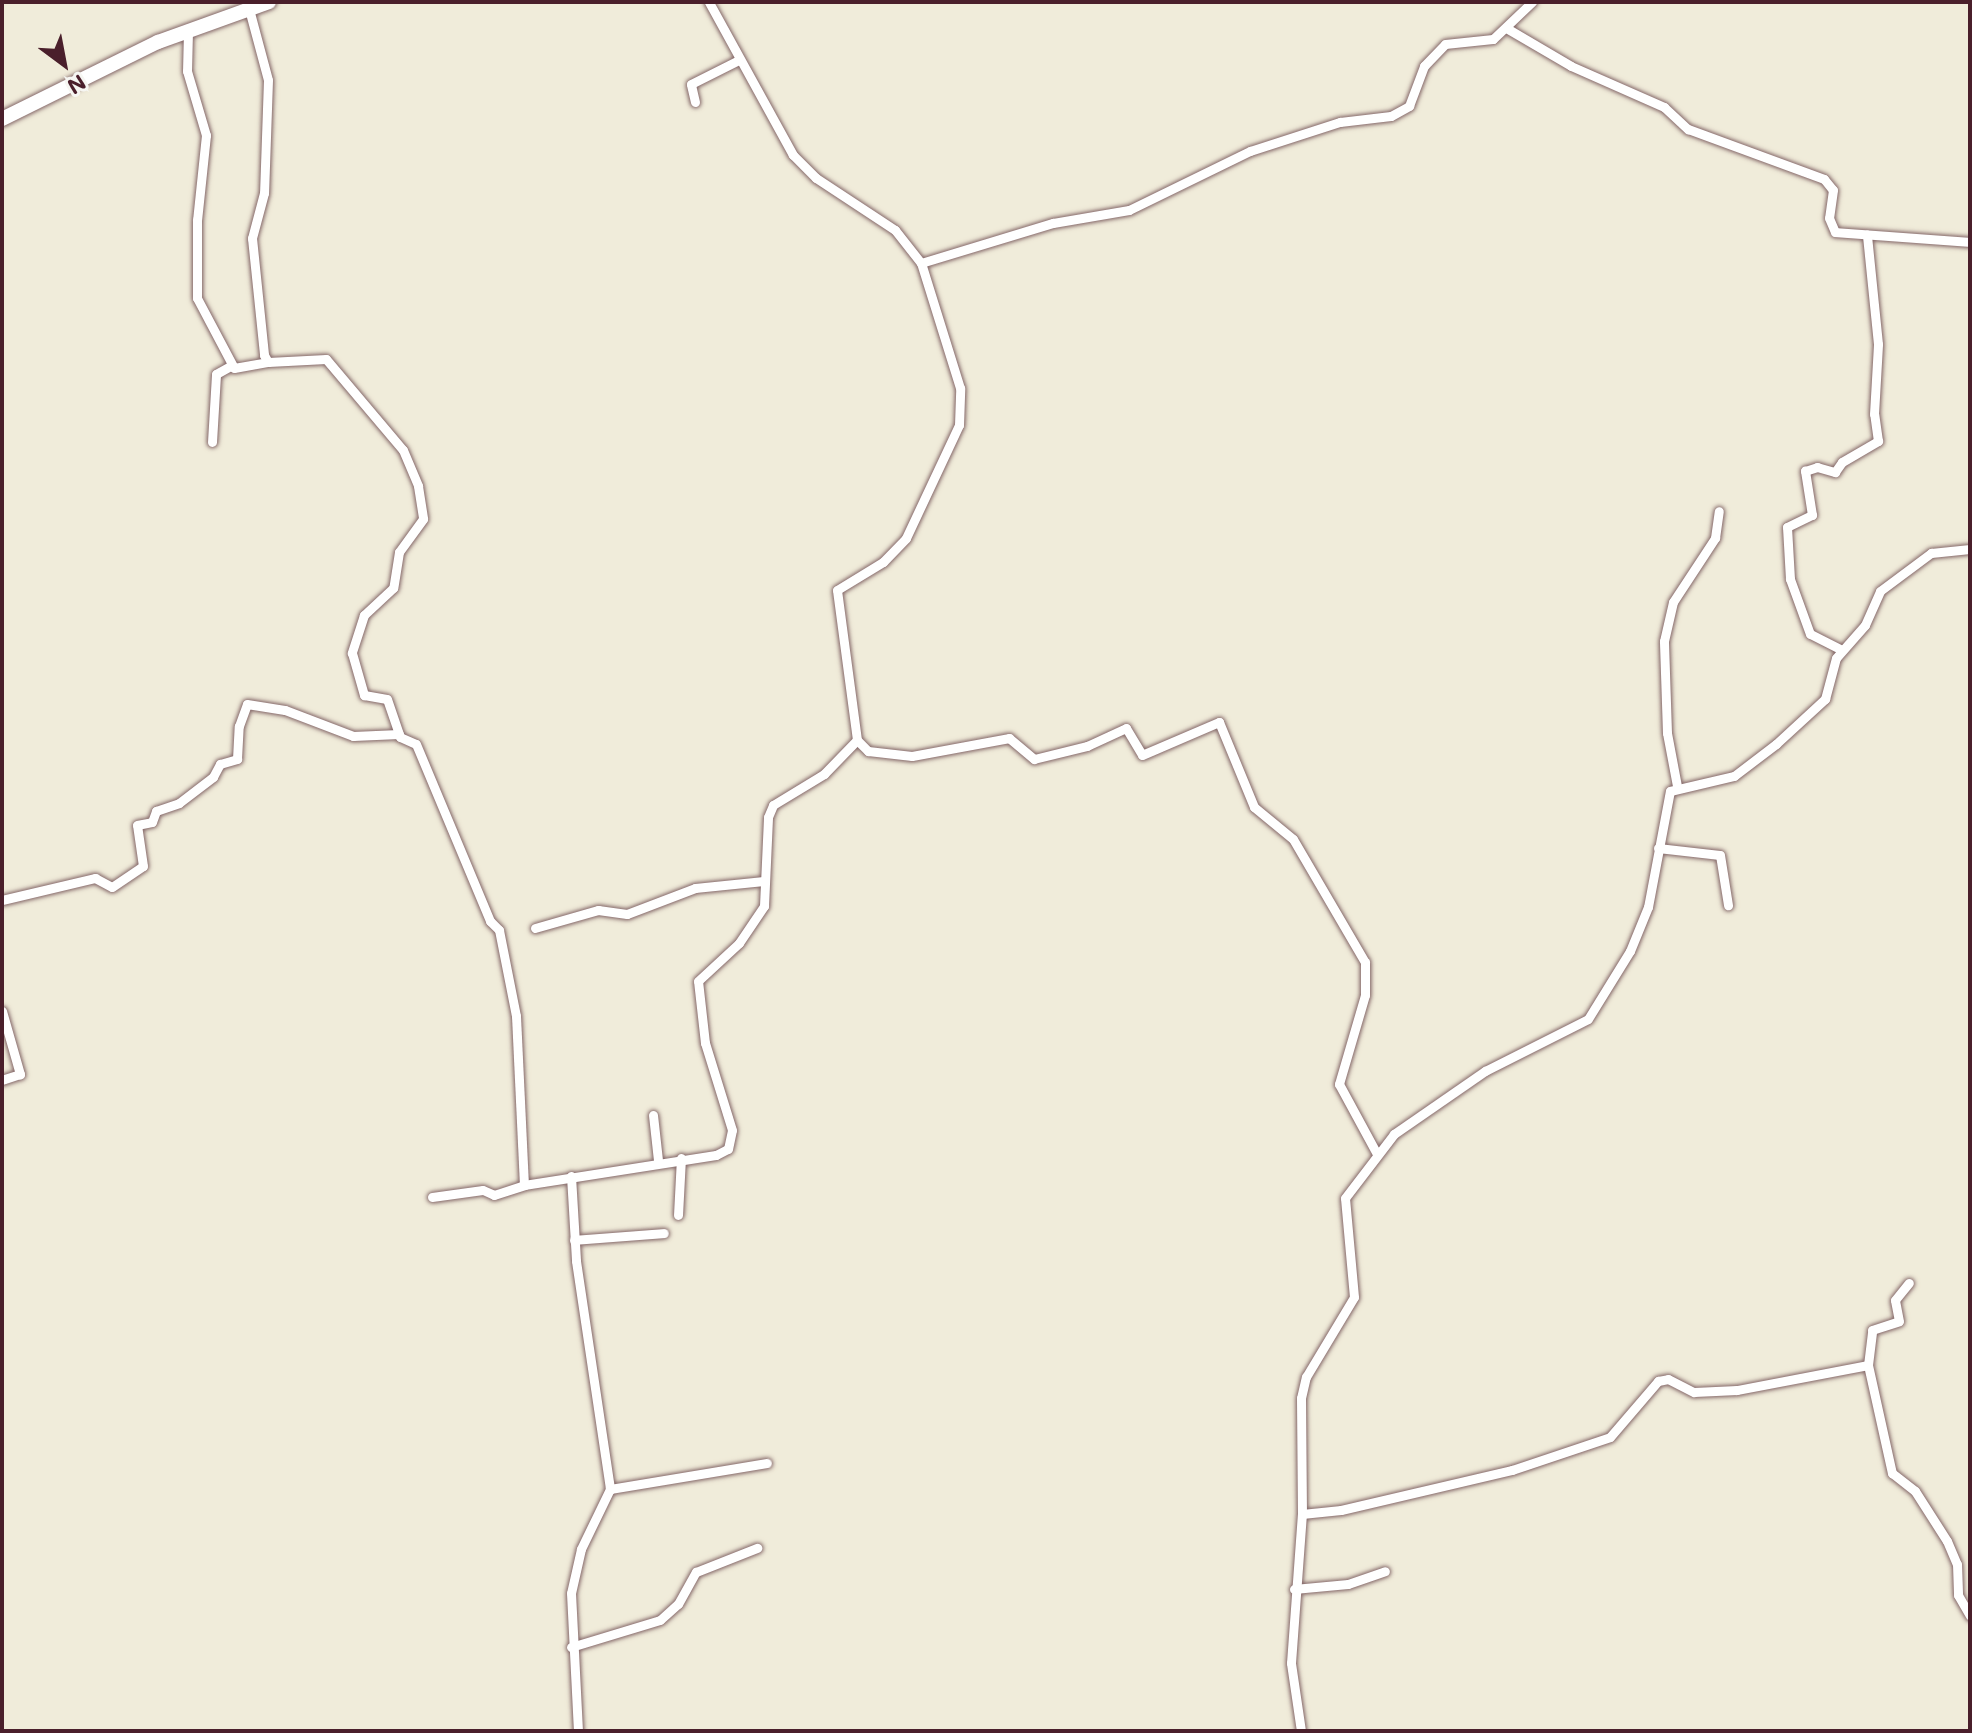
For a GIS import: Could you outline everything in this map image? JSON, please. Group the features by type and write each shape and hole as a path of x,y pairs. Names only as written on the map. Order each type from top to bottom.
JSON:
{"main road":[{"path":"2,119 188,31 269,2"}],"street":[{"path":"709,2 793,155 816,178 895,230 921,263 960,388 959,425 906,538 883,562 837,590 857,740 868,751 912,756 1009,738 1034,759 1087,746 1126,728 1142,755 1219,722 1230,740 1248,798 1261,816 1293,839 1365,962 1365,995 1339,1084 1377,1154"},
{"path":"921,263 1053,223 1129,210 1250,151 1340,122 1391,116 1409,106 1424,66 1445,44 1493,39 1508,29 1532,2"},
{"path":"249,9 268,80 264,193 252,238 268,362"},
{"path":"1508,29 1571,66 1664,107 1688,129 1824,179 1833,190 1830,225 1835,232 1970,242"},
{"path":"188,31 187,71 206,135 197,220 197,298 232,365 243,370 268,362 326,359 403,450 418,486 423,519 399,552 393,588 366,610 352,650 361,690 389,700 399,734"},
{"path":"695,102 691,84 739,60"},
{"path":"1842,650 1810,634 1790,579 1787,527 1811,517 1805,471 1817,467 1835,472 1842,462 1878,441 1878,344 1867,235"},
{"path":"212,442 216,374 232,365"},
{"path":"1677,786 1667,733 1664,641 1673,602 1715,538 1719,511"},
{"path":"1301,1731 1291,1663 1294,1589 1302,1514 1301,1398 1306,1377 1354,1297 1345,1198 1394,1134 1485,1071 1588,1019 1635,940 1648,907 1666,799 1677,786 1734,776 1776,744 1825,699 1842,650 1865,625 1880,591 1905,569 1931,553 1970,549"},
{"path":"2,900 95,878 112,887 143,866 137,825 152,822 156,811 179,803 213,777 220,764 237,759 239,726 247,704 285,710 350,735 399,734 416,744 503,943 516,1016 524,1185"},
{"path":"432,1197 483,1190 494,1195 524,1185 658,1160 716,1155 731,1143 695,992 701,976 754,924 764,906 773,805 824,774 857,740"},
{"path":"1658,848 1720,855 1728,905"},
{"path":"535,928 598,910 627,914 695,888 764,881"},
{"path":"2,1011 20,1074 2,1080"},
{"path":"653,1115 658,1160"},
{"path":"678,1215 681,1158"},
{"path":"571,1176 574,1240 610,1489 574,1570 571,1647 578,1731"},
{"path":"574,1240 664,1233"},
{"path":"1909,1283 1895,1300 1899,1321 1872,1330 1868,1365 1892,1473 1915,1491 1947,1541 1957,1564 1958,1595 1970,1616"},
{"path":"1302,1514 1512,1470 1610,1437 1658,1381 1668,1379 1694,1392 1737,1390 1868,1365"},
{"path":"610,1489 767,1463"},
{"path":"571,1647 660,1620 678,1604 696,1572 757,1548"},
{"path":"1294,1589 1348,1584 1385,1571"}]}
